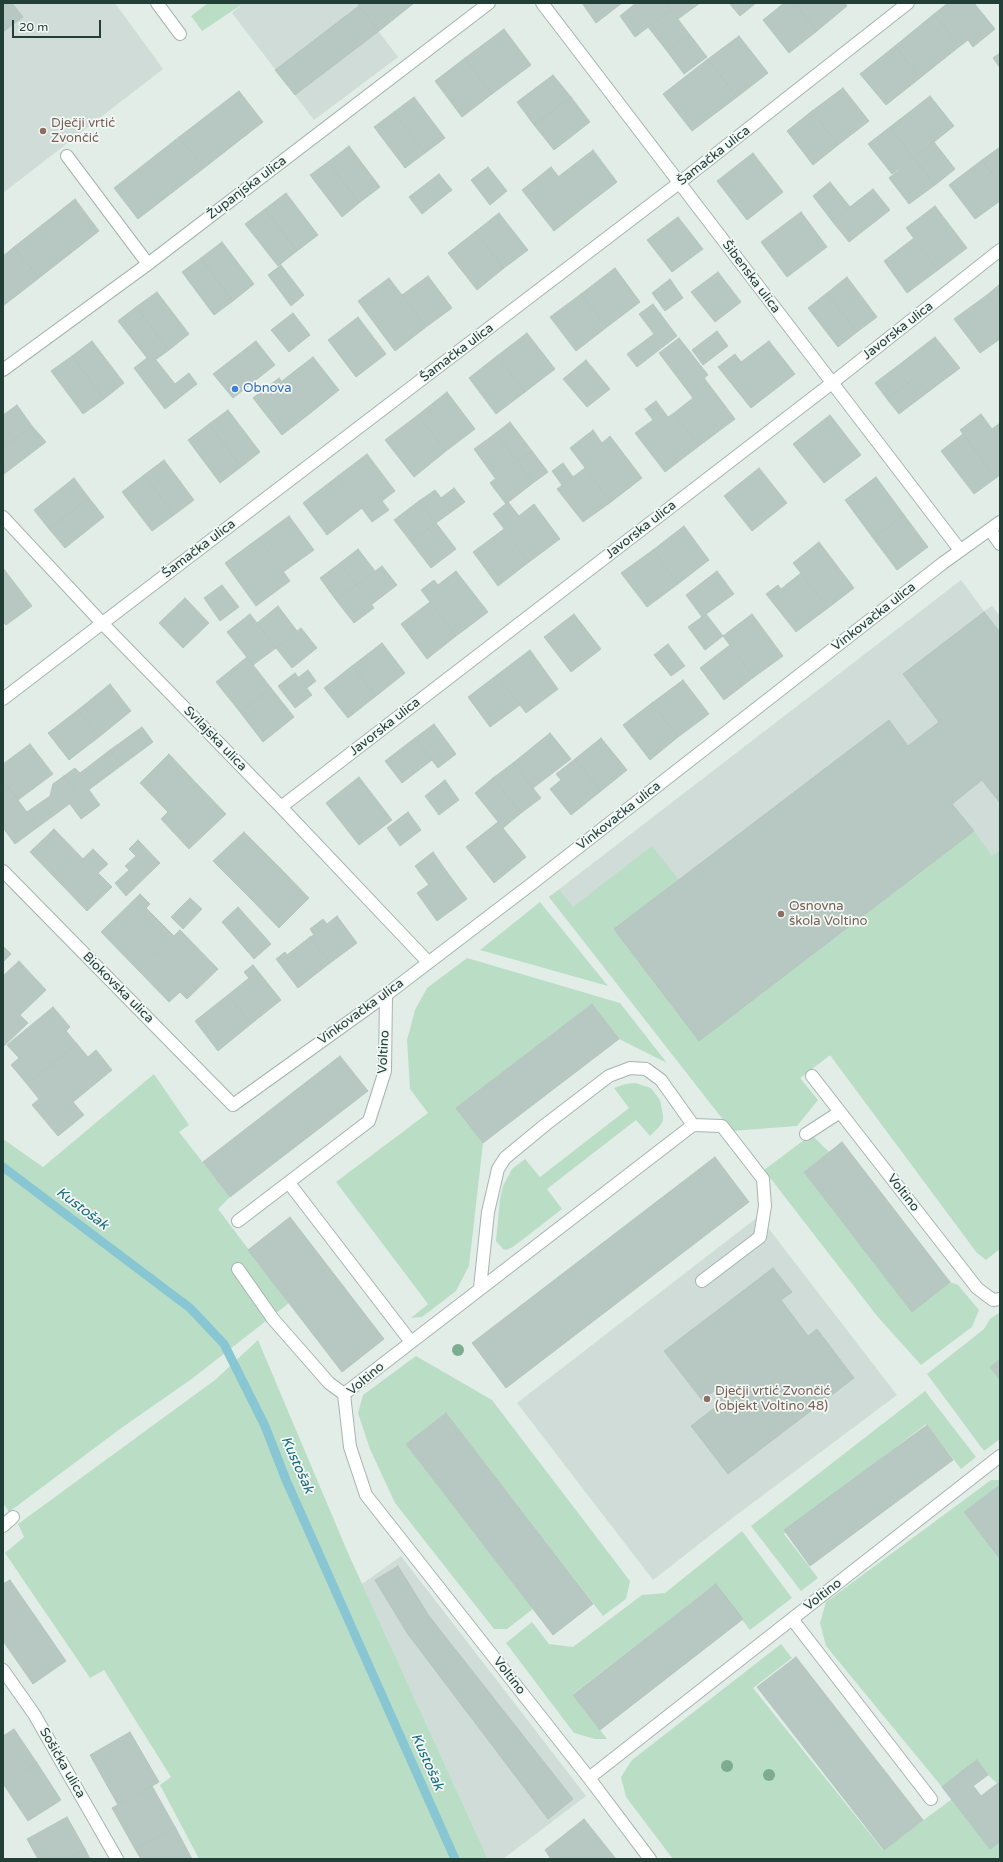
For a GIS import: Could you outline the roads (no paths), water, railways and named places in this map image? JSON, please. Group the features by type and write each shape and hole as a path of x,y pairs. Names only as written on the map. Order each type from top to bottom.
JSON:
{"street":[{"path":"157,3 180,34"},
{"name":"Županjska ulica","path":"3,370 148,264 488,3"},
{"name":"Šibenska ulica","path":"542,3 960,550"},
{"name":"Šamačka ulica","path":"3,699 679,182 908,3"},
{"path":"66,156 148,264"},
{"name":"Javorska ulica","path":"281,807 832,383 1000,250"},
{"name":"Svilajska ulica","path":"3,517 102,623 281,807 428,962"},
{"name":"Vinkovačka ulica","path":"233,1105 386,995 534,882 960,550 1000,522"},
{"path":"990,530 1000,544"},
{"name":"Biokovska ulica","path":"3,871 233,1105"},
{"name":"Voltino","path":"238,1221 290,1183 369,1121 385,1071 386,995"},
{"path":"480,1288 488,1212 498,1169 505,1158 609,1076 630,1068 646,1070 661,1080 693,1125 722,1126 763,1179 765,1206 760,1237 702,1281"},
{"name":"Voltino","path":"812,1076 977,1288 993,1300 1000,1299"},
{"path":"806,1134 840,1112"},
{"name":"Voltino","path":"650,1859 366,1495 350,1447 344,1394 693,1125"},
{"path":"290,1183 411,1342"},
{"path":"238,1269 273,1319 329,1383 344,1394"},
{"name":"Voltino","path":"588,1778 1000,1456"},
{"path":"3,1526 13,1517"},
{"path":"792,1619 931,1799"},
{"name":"Sošička ulica","path":"3,1670 34,1714 117,1859"}],"waterway":[{"name":"Kustošak","path":"3,1167 190,1308 224,1344 265,1426 286,1480 455,1859"}],"place":[{"name":"Dječji vrtić Zvončić","path":"43,131"},
{"name":"Obnova","path":"235,389"},
{"name":"Osnovna škola Voltino","path":"781,914"},
{"name":"Dječji vrtić Zvončić (objekt Voltino 48)","path":"707,1399"}]}
